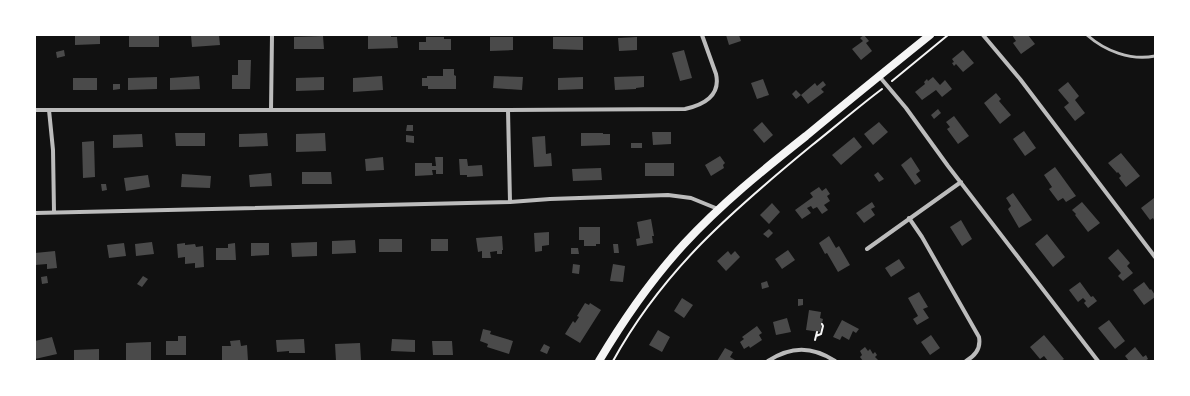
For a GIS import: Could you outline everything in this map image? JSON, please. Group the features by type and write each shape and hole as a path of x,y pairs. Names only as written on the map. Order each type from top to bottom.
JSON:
{"main road":[{"path":"599,361 615,334 644,292 684,244 718,209 930,35"}],"street":[{"path":"271,110 272,35"},
{"path":"35,110 685,109 703,103 713,94 717,84 716,74 702,35"},
{"path":"983,35 1020,79 1155,257"},
{"path":"879,76 906,108 960,182 1098,361"},
{"path":"49,110 53,150 54,212"},
{"path":"508,110 510,202"},
{"path":"867,249 960,182"},
{"path":"35,213 510,202 550,199 668,195 691,198 718,209"},
{"path":"909,218 922,237 979,337 980,344 978,349 973,356 966,361"},
{"path":"768,361 782,353 799,350 821,354 835,361"}],"lane":[{"path":"1087,35 1108,49 1123,55 1148,57 1155,56"}],"path":[{"path":"894,79 948,35"},
{"path":"613,361 635,323 659,291 695,249 717,227 776,175 878,92"},
{"path":"816,336 821,334 822,324"},
{"path":"815,340 817,332"}],"building":[{"path":"75,35 100,35 100,44 75,45"},
{"path":"129,35 159,35 159,47 129,47"},
{"path":"191,35 219,35 220,45 192,47"},
{"path":"391,35 391,37 397,37 398,48 368,49 368,36"},
{"path":"726,35 739,35 741,41 729,45"},
{"path":"864,35 869,41 866,43 872,51 861,60 852,49 863,41 860,38"},
{"path":"1012,35 1028,35 1035,44 1021,54 1013,43 1016,41"},
{"path":"323,36 324,49 294,49 294,37"},
{"path":"426,37 444,37 444,39 451,39 451,50 419,50 419,42 426,42"},
{"path":"490,37 513,37 513,50 490,51"},
{"path":"553,37 583,37 583,50 553,49"},
{"path":"637,37 637,50 619,51 618,38"},
{"path":"64,50 65,56 57,58 56,52"},
{"path":"684,50 692,78 680,81 672,53"},
{"path":"963,50 974,63 963,72 956,64 954,66 952,59"},
{"path":"238,60 251,60 250,89 232,89 232,75 238,75"},
{"path":"443,69 454,69 454,75 456,76 456,89 428,89 428,86 422,86 422,78 427,78 427,76 443,76"},
{"path":"199,76 200,89 170,90 170,78"},
{"path":"382,76 383,90 353,92 353,78"},
{"path":"494,76 523,77 522,90 493,88"},
{"path":"644,76 644,87 615,90 614,77"},
{"path":"157,77 157,89 128,90 128,78"},
{"path":"324,77 324,90 296,91 296,78"},
{"path":"583,77 583,89 558,90 558,78"},
{"path":"933,77 940,85 945,80 952,89 942,97 936,90 922,100 915,92 925,84 924,82 927,79 928,81"},
{"path":"73,78 97,78 97,90 73,90"},
{"path":"763,79 769,95 757,99 751,83"},
{"path":"823,81 826,85 821,89 824,92 808,104 801,95 815,83 817,86"},
{"path":"1068,82 1079,96 1075,100 1085,113 1075,121 1064,107 1069,103 1058,90"},
{"path":"113,84 120,84 120,89 113,90"},
{"path":"796,90 801,95 796,99 792,94"},
{"path":"996,93 1001,99 999,101 1011,115 1000,124 984,103"},
{"path":"938,109 941,113 934,119 931,115"},
{"path":"954,116 969,136 958,144 947,129 950,127 946,122"},
{"path":"762,122 773,135 764,143 753,130"},
{"path":"879,122 888,132 873,145 864,134"},
{"path":"407,125 413,125 413,131 406,131"},
{"path":"1024,131 1036,148 1025,156 1013,139"},
{"path":"652,132 671,132 671,144 653,145"},
{"path":"175,133 205,133 205,146 176,146"},
{"path":"267,133 268,146 239,147 239,134"},
{"path":"325,133 326,151 296,152 296,134"},
{"path":"581,133 610,134 610,145 581,146"},
{"path":"142,134 143,147 113,148 113,135"},
{"path":"406,135 414,136 414,143 406,142"},
{"path":"545,136 546,154 551,153 552,166 534,167 532,137"},
{"path":"854,137 862,147 841,165 832,155"},
{"path":"94,141 95,177 83,178 82,142"},
{"path":"631,143 642,143 642,148 631,148"},
{"path":"1121,153 1140,176 1126,187 1119,178 1121,176 1118,172 1117,173 1108,163"},
{"path":"720,156 725,163 723,165 724,168 711,176 705,165"},
{"path":"383,157 384,170 366,171 365,159"},
{"path":"435,157 443,157 443,174 436,174 436,170 432,170 433,175 415,176 415,163 432,163 432,166 436,166"},
{"path":"911,157 920,171 916,174 921,181 915,185 901,165"},
{"path":"459,159 467,159 468,166 482,165 483,176 467,177 467,175 460,175"},
{"path":"645,163 674,163 674,176 645,176"},
{"path":"1055,167 1076,196 1066,202 1063,198 1058,201 1049,189 1052,187 1044,175"},
{"path":"601,168 602,180 573,181 572,169"},
{"path":"302,172 331,172 332,184 302,184"},
{"path":"878,172 884,179 879,182 874,175"},
{"path":"271,173 272,186 250,187 249,175"},
{"path":"182,174 211,176 210,188 181,187"},
{"path":"148,175 150,187 126,191 124,178"},
{"path":"101,184 106,184 107,190 102,191"},
{"path":"819,187 822,191 826,188 830,194 827,196 830,201 824,205 828,210 822,214 817,207 813,209 811,206 807,208 811,213 802,219 795,210 813,197 810,193"},
{"path":"1013,193 1032,220 1019,228 1008,209 1011,206 1006,198"},
{"path":"1154,198 1155,222 1153,218 1150,220 1141,208"},
{"path":"872,202 875,207 871,209 875,215 864,223 856,213"},
{"path":"1082,202 1100,223 1088,232 1072,210"},
{"path":"772,203 780,212 769,224 760,215"},
{"path":"651,219 654,236 652,236 653,243 637,246 636,239 640,238 637,222"},
{"path":"961,220 972,239 962,246 950,227"},
{"path":"579,227 600,227 600,244 596,244 596,246 584,246 584,240 579,240"},
{"path":"769,229 773,233 768,238 763,234"},
{"path":"549,232 549,245 542,246 542,251 535,252 534,233"},
{"path":"1047,234 1065,257 1053,267 1035,244"},
{"path":"502,236 502,254 497,254 497,251 490,252 491,258 482,258 482,251 478,252 476,238"},
{"path":"829,236 836,248 839,246 850,265 838,272 827,253 825,254 819,243"},
{"path":"379,239 402,239 402,252 379,252"},
{"path":"431,239 448,239 448,251 431,251"},
{"path":"355,240 356,253 332,254 332,241"},
{"path":"152,242 154,254 136,256 135,244"},
{"path":"317,242 317,256 292,257 291,243"},
{"path":"124,243 126,256 109,258 107,245"},
{"path":"185,243 185,245 195,244 196,247 203,246 204,267 195,268 195,263 185,264 185,257 178,258 177,244"},
{"path":"235,243 236,260 216,260 216,248 228,248 228,244"},
{"path":"251,243 269,243 269,255 251,256"},
{"path":"613,244 618,244 619,253 614,253"},
{"path":"571,248 578,248 579,254 571,254"},
{"path":"1118,249 1130,263 1127,266 1133,273 1123,281 1118,276 1121,273 1108,258"},
{"path":"788,250 795,260 782,269 775,259"},
{"path":"55,251 57,268 47,269 47,264 35,265 35,253"},
{"path":"728,251 731,255 735,251 740,257 726,271 717,261"},
{"path":"899,259 905,268 891,277 885,268"},
{"path":"573,264 580,265 579,274 572,273"},
{"path":"613,264 625,266 623,282 610,281"},
{"path":"47,276 48,283 42,284 41,277"},
{"path":"143,276 148,279 142,287 137,284"},
{"path":"767,281 769,287 762,289 761,283"},
{"path":"1080,282 1091,297 1093,296 1097,301 1088,308 1084,303 1086,301 1083,298 1078,302 1069,290"},
{"path":"1144,282 1150,290 1151,289 1155,297 1144,305 1133,290"},
{"path":"919,292 928,307 923,309 929,318 917,325 913,319 918,316 908,298"},
{"path":"682,298 693,305 684,318 674,311"},
{"path":"798,299 803,299 803,305 798,306"},
{"path":"585,303 589,305 590,303 601,310 580,343 565,334 573,321 575,323 579,317 577,316"},
{"path":"809,310 821,312 820,318 823,319 820,332 806,330"},
{"path":"787,318 791,332 776,335 773,322"},
{"path":"842,320 859,329 856,333 853,331 849,340 842,336 840,340 833,337"},
{"path":"1109,320 1125,341 1115,349 1098,328"},
{"path":"757,326 762,333 759,335 762,340 750,348 749,346 744,349 740,342 744,339 742,337"},
{"path":"483,329 491,331 490,334 513,341 509,354 487,347 488,344 480,341"},
{"path":"658,330 670,337 662,352 649,345"},
{"path":"931,335 940,348 930,355 921,342"},
{"path":"1044,335 1064,359 1061,361 1048,361 1044,356 1040,359 1030,347"},
{"path":"178,336 186,336 186,355 166,355 166,341 178,341"},
{"path":"52,337 57,354 35,359 35,341"},
{"path":"304,339 305,353 289,353 289,351 277,352 276,340"},
{"path":"392,339 415,340 415,352 391,351"},
{"path":"240,340 241,346 247,345 248,361 222,361 222,346 231,346 230,341"},
{"path":"432,341 452,341 453,355 433,355"},
{"path":"151,342 151,360 126,361 126,343"},
{"path":"360,343 361,360 336,361 335,344"},
{"path":"544,344 550,347 547,354 540,351"},
{"path":"865,347 868,351 870,349 873,354 875,352 877,355 875,357 879,361 863,361 860,357 862,355 860,351"},
{"path":"1135,347 1143,357 1146,355 1148,359 1145,361 1129,361 1125,356"},
{"path":"725,348 733,352 730,357 735,360 734,361 717,361"},
{"path":"99,349 99,361 74,361 74,350"}]}
